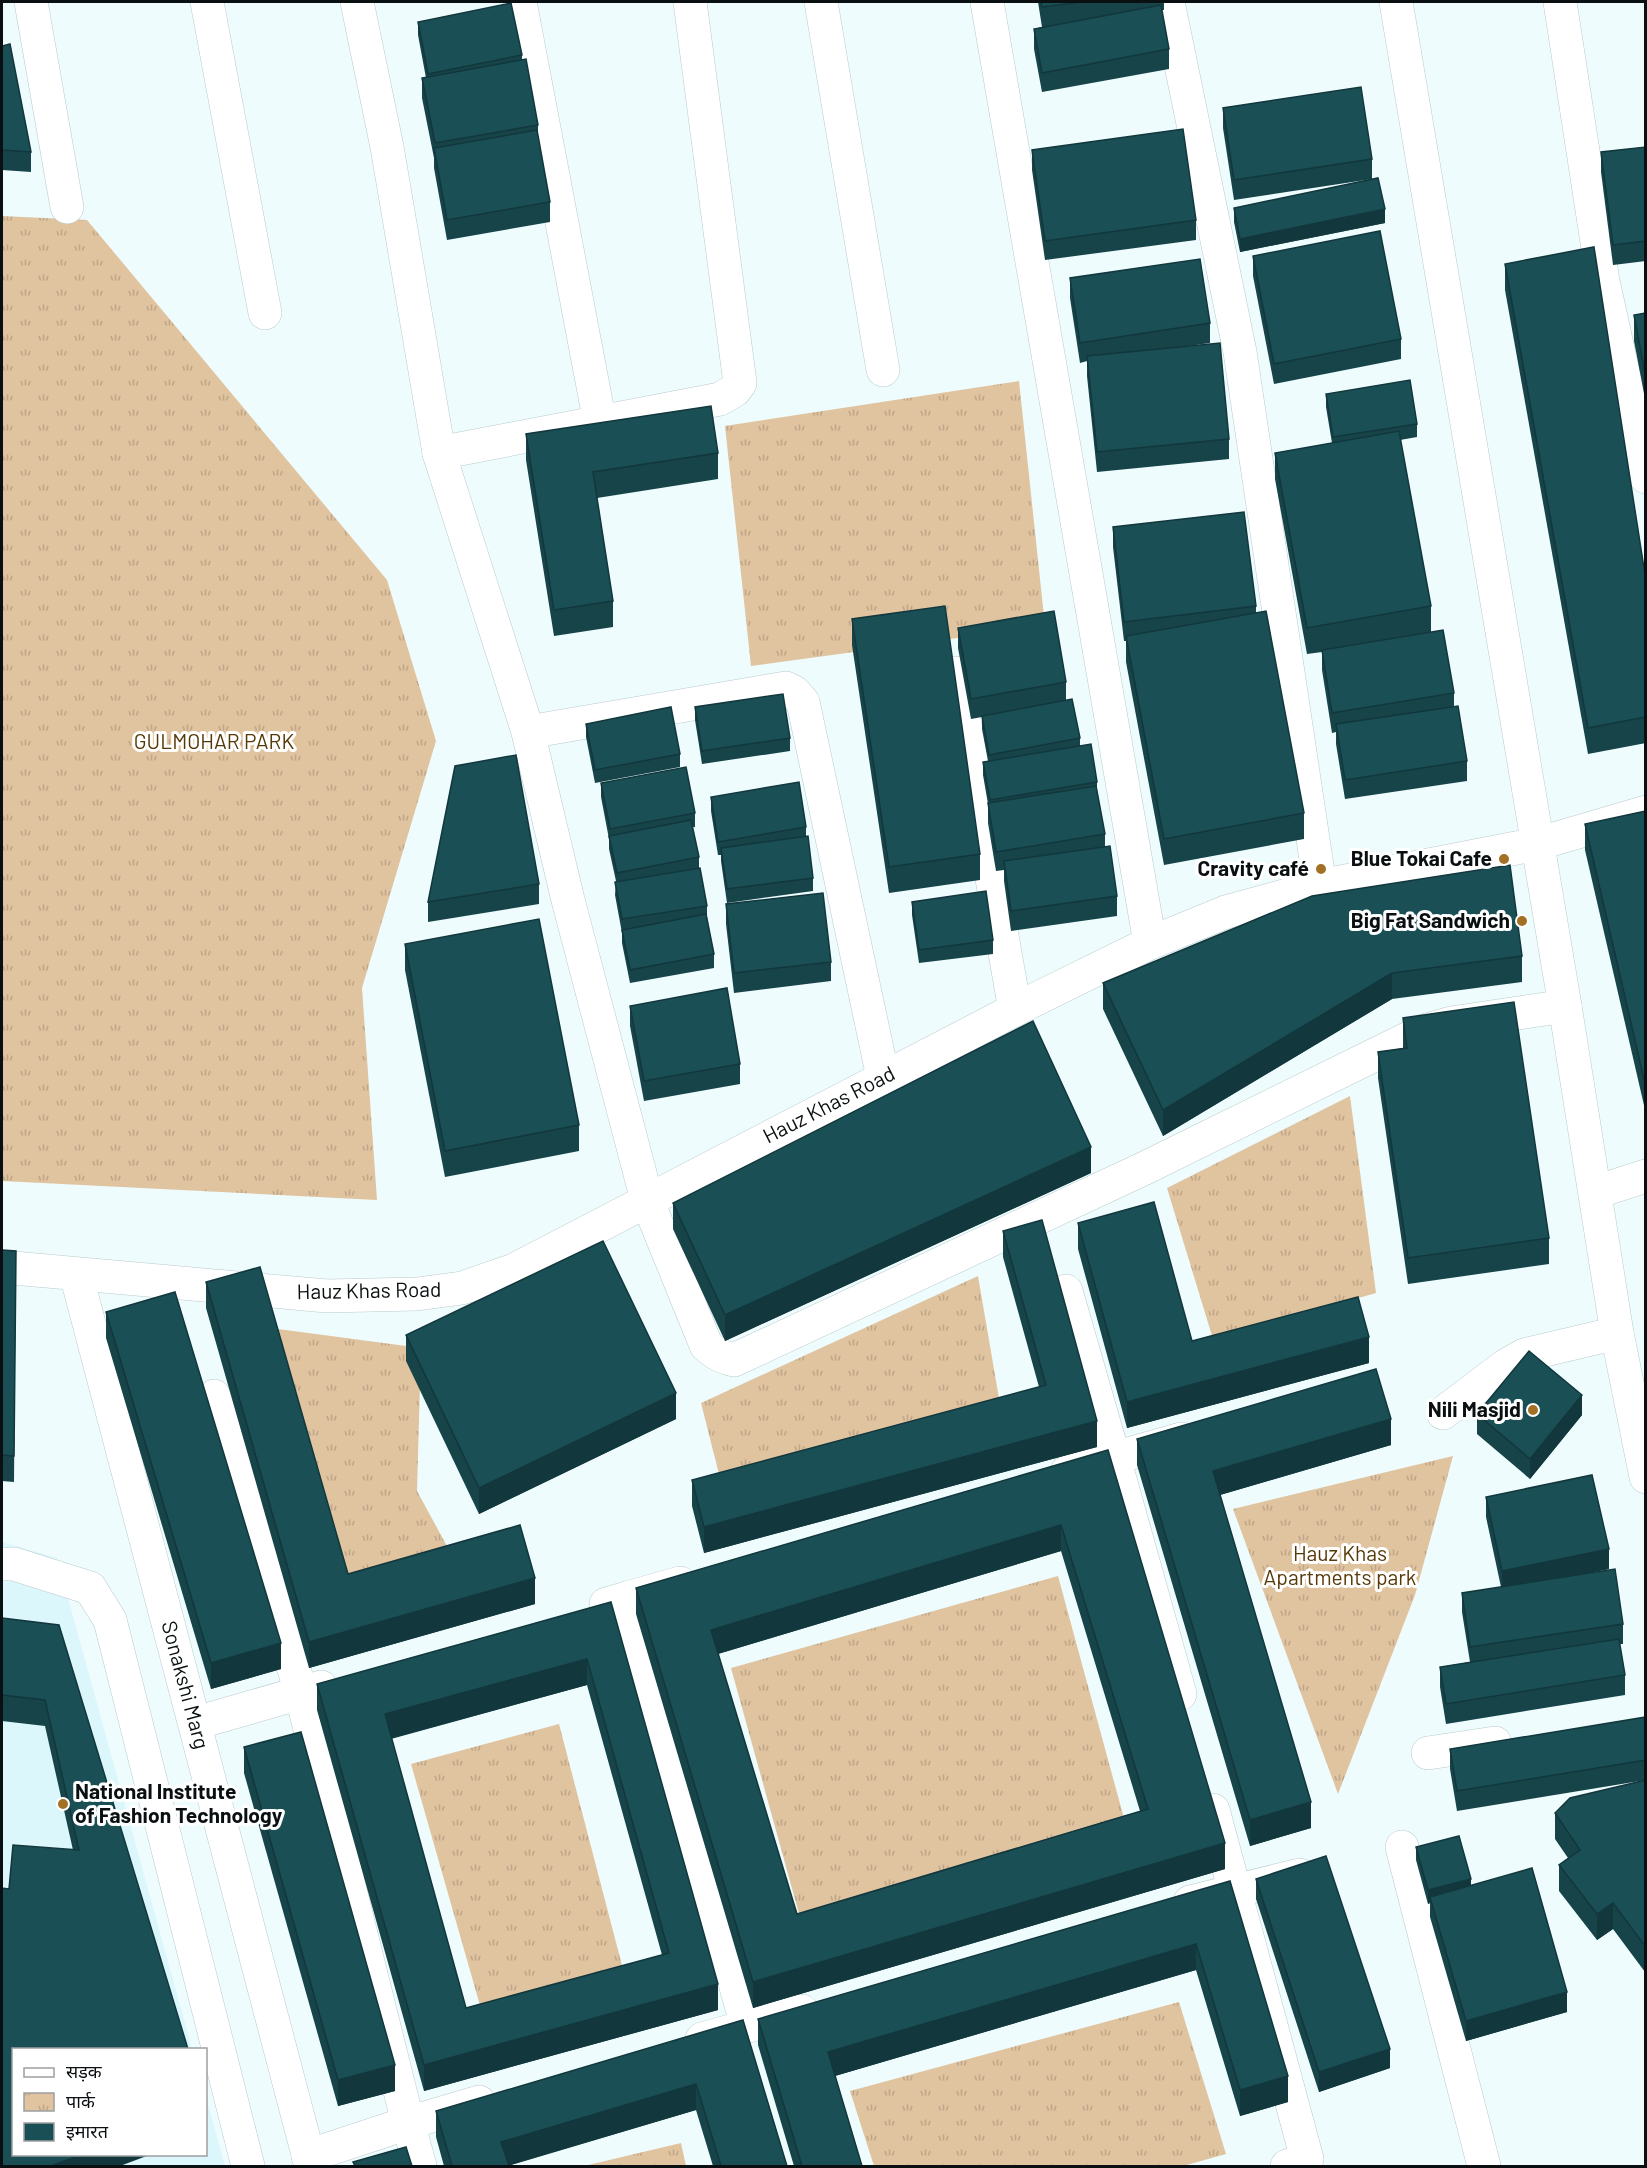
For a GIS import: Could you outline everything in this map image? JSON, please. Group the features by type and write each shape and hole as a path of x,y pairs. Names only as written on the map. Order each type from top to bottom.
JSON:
{"street":[{"path":"31,2 67,207"},
{"path":"207,2 265,314"},
{"path":"357,2 387,147 439,453 528,732 568,900 647,1200 706,1345 721,1357 734,1360 1145,1168 1423,1031 1451,1023 1565,1006"},
{"path":"520,2 600,423"},
{"path":"439,453 720,399 735,390 740,383 690,2"},
{"path":"821,2 883,370"},
{"path":"987,2 1150,943"},
{"path":"1168,2 1240,352 1320,886"},
{"path":"1396,2 1596,1192 1617,1333 1646,1477"},
{"path":"1560,2 1603,281 1646,477"},
{"path":"956,673 1015,1010"},
{"path":"528,732 786,688 800,697 806,714 882,1077"},
{"name":"Hauz Khas Road","path":"2,1267 79,1287 327,1296 417,1294 462,1288 514,1270 1015,1010 1150,943 1226,912 1320,886 1537,844 1646,812"},
{"path":"1596,1192 1646,1176"},
{"name":"Sonakshi Marg","path":"79,1287 310,2161"},
{"path":"1066,1291 1187,1719"},
{"path":"1443,1413 1505,1366 1524,1355 1617,1333"},
{"path":"214,1396 301,1693 420,2166"},
{"path":"1034,1481 1205,1432"},
{"path":"2,1564 14,1564 90,1588 110,1620 248,2166"},
{"path":"582,1612 706,1576"},
{"path":"627,1599 747,2026"},
{"path":"196,1724 346,1680"},
{"path":"1428,1753 1520,1740"},
{"path":"1206,1787 1307,2158 1287,2166"},
{"path":"1402,1847 1484,2166"},
{"path":"1167,1908 1235,1889 1307,1873"},
{"path":"679,2046 826,2004"},
{"path":"310,2161 408,2123 510,2094"}],"shaded area":[{"name":"National Institute of Fashion Technology","path":"2,1542 57,1558 192,2048 12,2048 12,2156 207,2156 207,2101 225,2166 2,2166"}],"green space":[{"name":"GULMOHAR PARK","path":"2,216 87,220 387,580 436,741 362,988 377,1200 2,1181"},
{"path":"1019,381 1045,626 751,666 725,426"},
{"path":"1350,1096 1376,1293 1213,1339 1167,1188"},
{"path":"978,1276 1001,1410 721,1482 701,1403"},
{"path":"263,1327 421,1348 417,1491 461,1572 342,1599"},
{"name":"Hauz Khas Apartments park","path":"1453,1456 1415,1595 1338,1794 1233,1509"},
{"path":"1058,1576 1125,1822 803,1928 731,1668"},
{"path":"559,1724 624,1973 481,2009 411,1764"},
{"path":"1179,2002 1226,2154 1183,2166 874,2166 850,2091"},
{"path":"681,2143 686,2166 584,2166"}],"building":[{"path":"1041,2 1082,2 1042,7"},
{"path":"511,3 522,55 428,74 418,22"},
{"path":"1161,5 1169,49 1042,73 1034,29"},
{"path":"10,44 31,152 2,150 2,46"},
{"path":"526,59 538,125 435,143 422,78"},
{"path":"1361,87 1372,159 1234,180 1223,108"},
{"path":"1183,129 1196,220 1045,241 1032,150"},
{"path":"537,130 550,202 447,220 434,148"},
{"path":"1646,147 1646,241 1613,245 1601,152"},
{"path":"1378,178 1385,209 1240,239 1234,208"},
{"path":"1380,231 1401,339 1274,364 1253,256"},
{"path":"1594,247 1646,581 1646,717 1588,728 1505,264"},
{"path":"1200,259 1210,323 1080,343 1070,278"},
{"path":"1646,313 1646,378 1634,315"},
{"path":"1220,343 1229,439 1097,452 1087,356"},
{"path":"1410,380 1417,424 1333,437 1326,394"},
{"path":"711,406 718,453 593,472 613,601 554,610 526,434"},
{"path":"1399,431 1431,606 1307,628 1275,453"},
{"path":"1244,512 1256,606 1124,622 1113,527"},
{"path":"945,606 980,854 889,867 852,619"},
{"path":"1054,611 1066,682 971,699 958,628"},
{"path":"1266,611 1304,813 1164,839 1126,636"},
{"path":"1443,630 1454,693 1332,713 1322,650"},
{"path":"783,694 790,738 702,751 695,707"},
{"path":"1072,699 1080,738 989,755 982,716"},
{"path":"1458,706 1467,761 1345,780 1336,724"},
{"path":"671,707 680,754 595,770 586,724"},
{"path":"1091,744 1097,782 990,800 983,762"},
{"path":"516,755 539,884 428,902 455,766"},
{"path":"686,767 695,813 610,829 601,783"},
{"path":"799,782 806,827 718,842 711,797"},
{"path":"1096,786 1105,834 996,852 988,803"},
{"path":"1646,811 1646,1088 1585,824"},
{"path":"691,820 699,857 617,873 609,836"},
{"path":"808,836 813,878 727,889 721,848"},
{"path":"1110,846 1117,896 1011,911 1004,861"},
{"path":"1510,865 1522,956 1392,973 1163,1110 1103,983 1312,896"},
{"path":"700,868 707,906 622,919 615,882"},
{"path":"986,891 993,940 919,950 912,902"},
{"path":"823,893 831,962 734,973 726,904"},
{"path":"706,914 714,954 630,970 622,930"},
{"path":"539,919 579,1125 445,1151 405,944"},
{"path":"727,988 740,1064 644,1081 630,1006"},
{"path":"1514,1002 1549,1238 1408,1258 1378,1052 1407,1048 1403,1018"},
{"path":"1033,1021 1091,1147 725,1315 673,1203"},
{"path":"1154,1202 1192,1341 1358,1297 1369,1337 1127,1402 1078,1223"},
{"path":"1042,1220 1097,1421 704,1527 692,1480 1046,1385 1003,1231"},
{"path":"603,1241 676,1393 479,1488 406,1335"},
{"path":"2,1250 16,1251 14,1456 2,1455"},
{"path":"260,1267 348,1574 520,1525 535,1578 309,1642 206,1282"},
{"path":"175,1292 281,1643 211,1663 106,1312"},
{"path":"1529,1351 1582,1395 1530,1459 1477,1414"},
{"path":"1376,1369 1391,1419 1213,1471 1311,1802 1250,1820 1137,1439"},
{"path":"1108,1450 1225,1843 753,1982 636,1588","holes":["1061,1525 1148,1809 797,1914 711,1630"]},
{"path":"1592,1475 1609,1549 1502,1571 1486,1497"},
{"path":"1615,1569 1623,1624 1470,1647 1462,1593"},
{"path":"611,1602 718,1984 424,2065 317,1684","holes":["587,1659 669,1953 466,2008 385,1714"]},
{"name":"National Institute of Fashion Technology","path":"2,1618 59,1625 188,2048 12,2048 12,2156 78,2156 51,2166 2,2166 2,1888 9,1889 13,1845 79,1850 45,1700 2,1695"},
{"path":"1619,1639 1625,1675 1446,1704 1440,1667"},
{"path":"1646,1717 1646,1760 1457,1791 1450,1749"},
{"path":"301,1732 395,2065 338,2080 244,1747"},
{"path":"1646,1780 1645,1946 1613,1903 1597,1914 1559,1865 1580,1850 1555,1813 1570,1798"},
{"path":"1459,1836 1471,1879 1428,1890 1416,1847"},
{"path":"1326,1856 1390,2049 1319,2072 1256,1879"},
{"path":"1532,1868 1567,1992 1466,2021 1430,1897"},
{"path":"1230,1881 1288,2076 1240,2090 1196,1944 828,2052 862,2166 802,2166 758,2019"},
{"path":"743,2020 787,2166 721,2166 696,2084 501,2142 509,2166 452,2166 436,2111"},
{"path":"406,2147 412,2166 355,2166 353,2162"}],"place":[{"name":"Blue Tokai Cafe","path":"1504,859"},
{"name":"Cravity café","path":"1321,869"},
{"name":"Big Fat Sandwich","path":"1522,921"},
{"name":"Nili Masjid","path":"1533,1410"},
{"name":"National Institute of Fashion Technology","path":"63,1804"}]}
